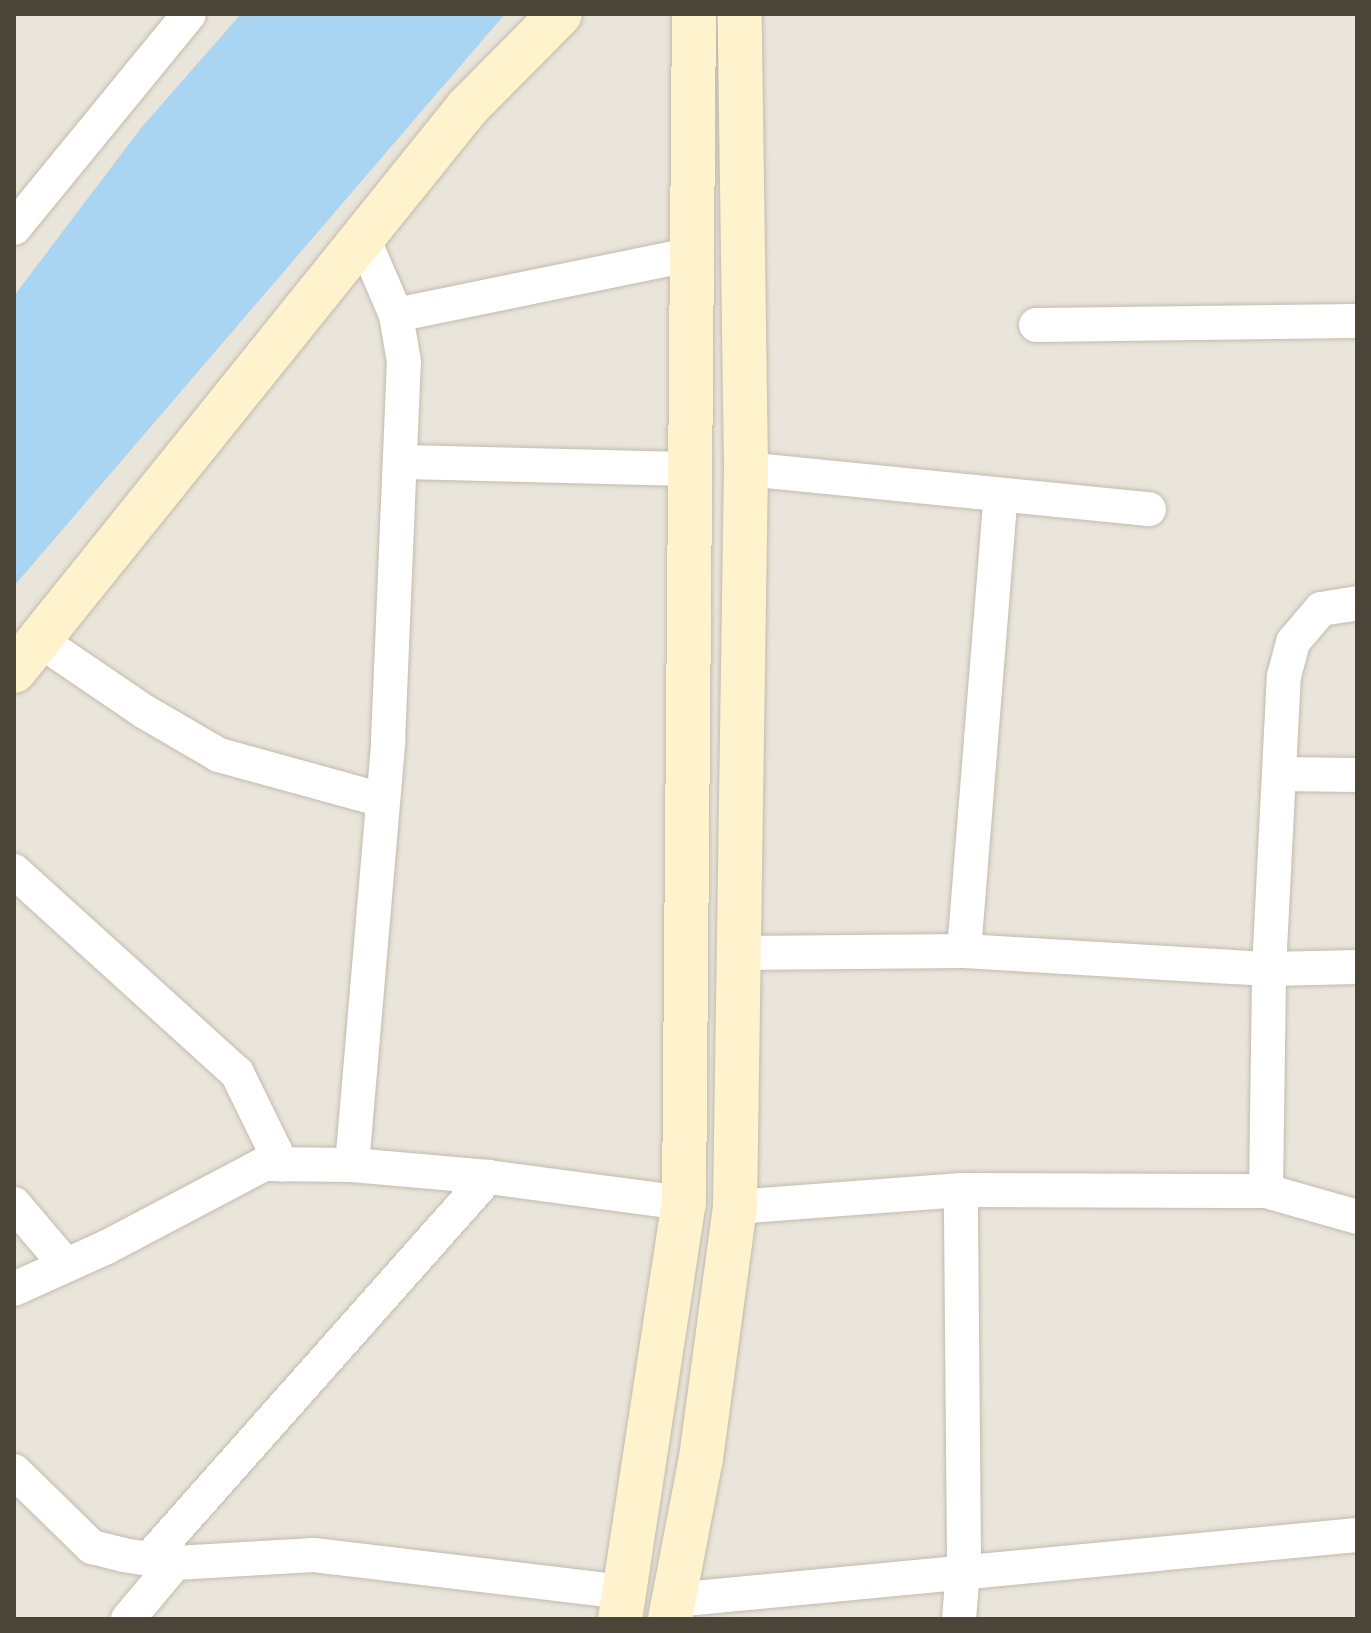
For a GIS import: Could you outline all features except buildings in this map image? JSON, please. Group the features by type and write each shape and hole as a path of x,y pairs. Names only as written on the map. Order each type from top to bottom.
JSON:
{"main road":[{"path":"27,655 467,108 560,14"},
{"path":"623,1606 684,1203 694,14"},
{"path":"672,1609 701,1458 735,1207 746,469 740,14"}],"street":[{"path":"14,228 189,14"},
{"path":"352,1165 382,800 402,462 404,362 396,315 363,238"},
{"path":"396,315 692,254"},
{"path":"1036,325 1357,321"},
{"path":"402,462 689,469"},
{"path":"746,469 1149,509"},
{"path":"964,951 1001,496"},
{"path":"1266,1191 1269,969 1284,676 1293,642 1321,609 1357,603"},
{"path":"27,655 219,755 382,800"},
{"path":"1279,774 1357,775"},
{"path":"14,871 237,1073 282,1165"},
{"path":"741,953 964,951 1269,969 1357,967"},
{"path":"14,1289 264,1164 352,1165 488,1177 684,1203"},
{"path":"128,1619 162,1561 488,1177"},
{"path":"735,1207 961,1190 1266,1191 1357,1217"},
{"path":"959,1619 963,1574 961,1190"},
{"path":"14,1204 65,1264"},
{"path":"14,1471 92,1547 162,1561 314,1555 623,1606"},
{"path":"672,1609 963,1574 1357,1535"}],"shaded area":[{"path":"14,14 1357,14 1357,1619 14,1619"}],"water":[{"path":"241,14 505,14 14,586 14,296 141,128"}]}
